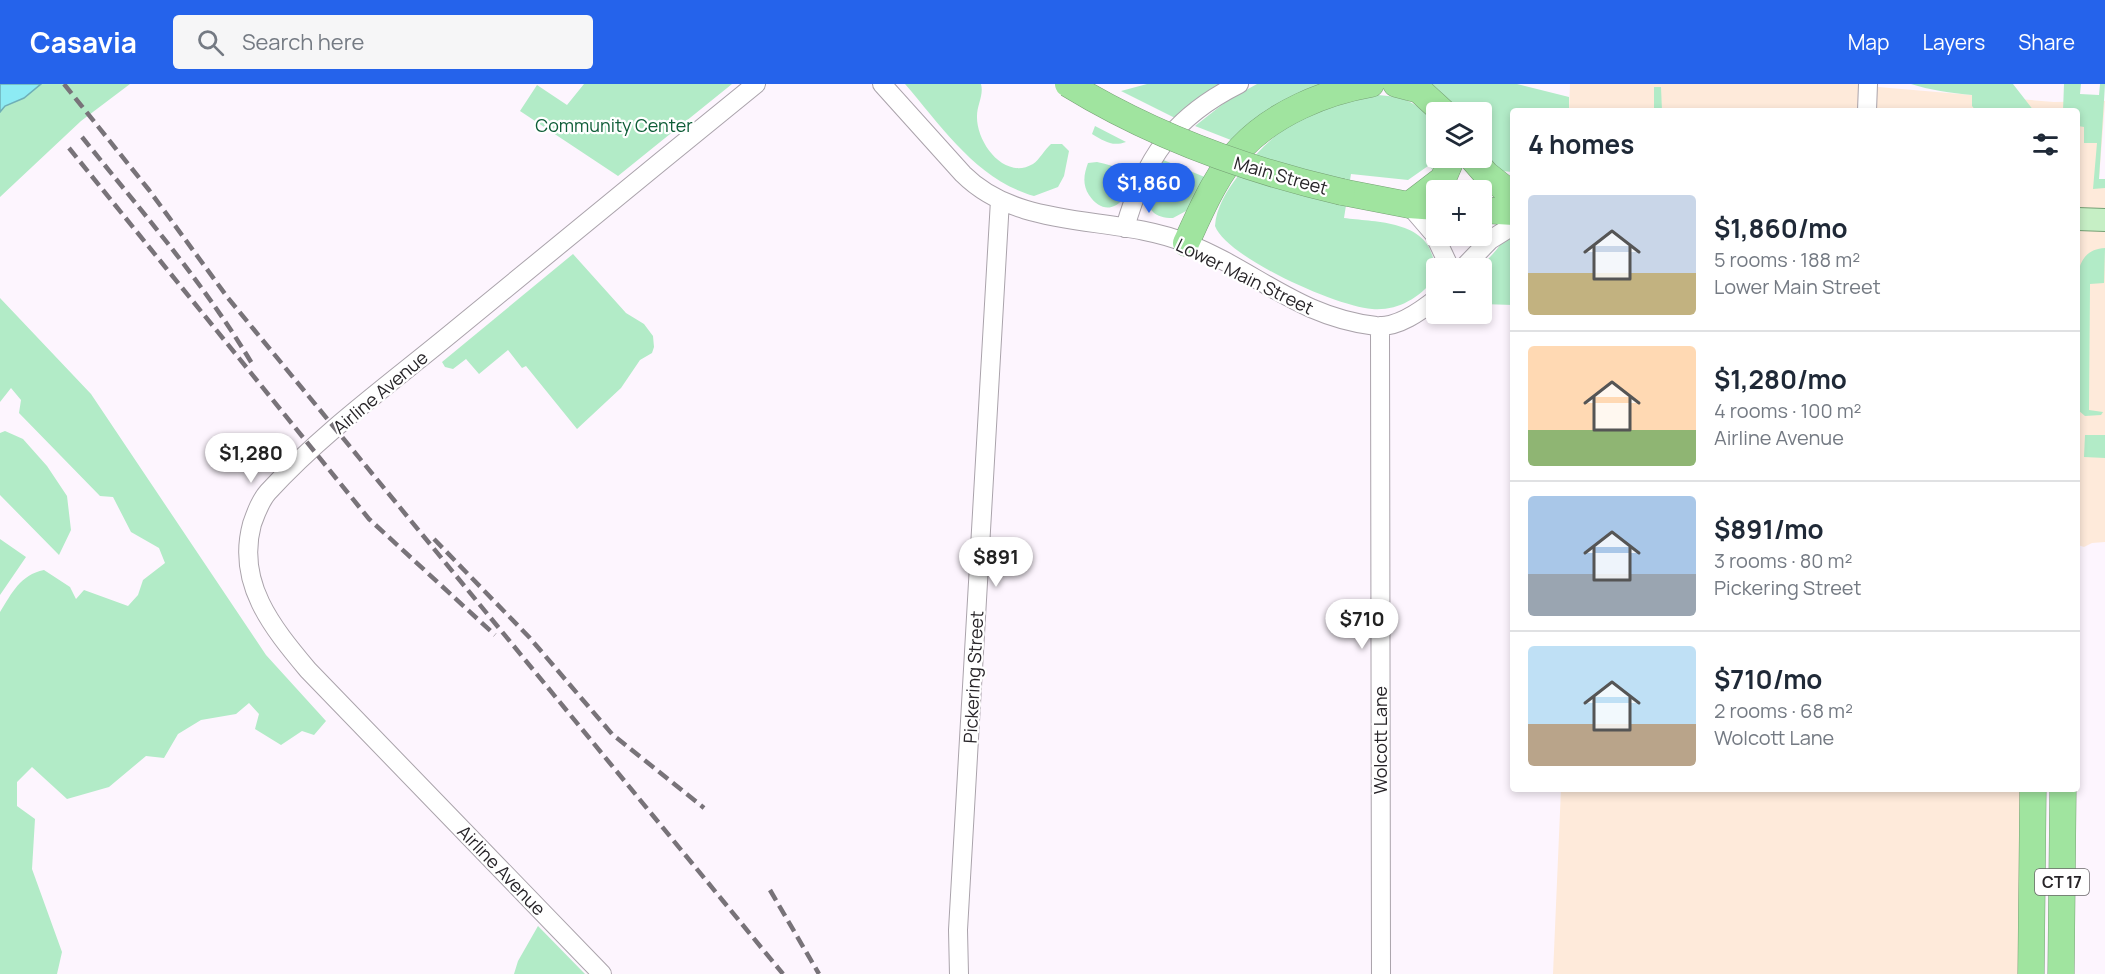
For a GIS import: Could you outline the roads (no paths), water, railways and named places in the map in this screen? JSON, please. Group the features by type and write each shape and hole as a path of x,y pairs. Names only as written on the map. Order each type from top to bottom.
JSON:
{"highway":[{"name":"Main Street","path":"1068,84 1189,146 1287,180 1409,205 1426,206"},
{"path":"1186,243 1223,173 1252,138 1285,115 1313,101 1371,84"},
{"path":"1396,84 1419,90 1432,102"},
{"path":"1409,205 1443,179 1448,168"},
{"path":"1481,168 1510,193"},
{"path":"1492,211 1510,212"},
{"name":"CT 17","path":"2031,974 2033,792"},
{"name":"CT 17","path":"2061,974 2063,792"}],"main road":[{"path":"2080,219 2105,220"}],"street":[{"name":"Airline Avenue","path":"602,974 308,670 279,635 257,599 248,560 249,543 258,508 267,493 334,429 756,84"},
{"name":"Lower Main Street","path":"882,84 973,184 1000,201 1029,210 1125,228 1186,243 1313,310 1352,322 1380,326 1396,323 1412,316 1426,306"},
{"path":"1125,228 1140,179 1171,135 1209,100 1239,84"},
{"path":"1867,108 1868,84"},
{"name":"Pickering Street","path":"959,974 959,919 1000,201"},
{"path":"1409,205 1434,234 1445,258"},
{"path":"1472,258 1494,237 1510,227"},
{"name":"Wolcott Lane","path":"1380,326 1381,974"}],"water":[{"path":"0,84 41,84 24,98 5,106 0,112"}],"railway":[{"path":"64,84 149,190 228,298 783,974"},
{"path":"82,137 194,278 254,367"},
{"path":"69,148 369,519 495,635"},
{"path":"434,539 529,637 612,734 704,808"},
{"path":"770,890 819,974"}],"park label":[{"name":"Community Center","path":"614,125"}]}
